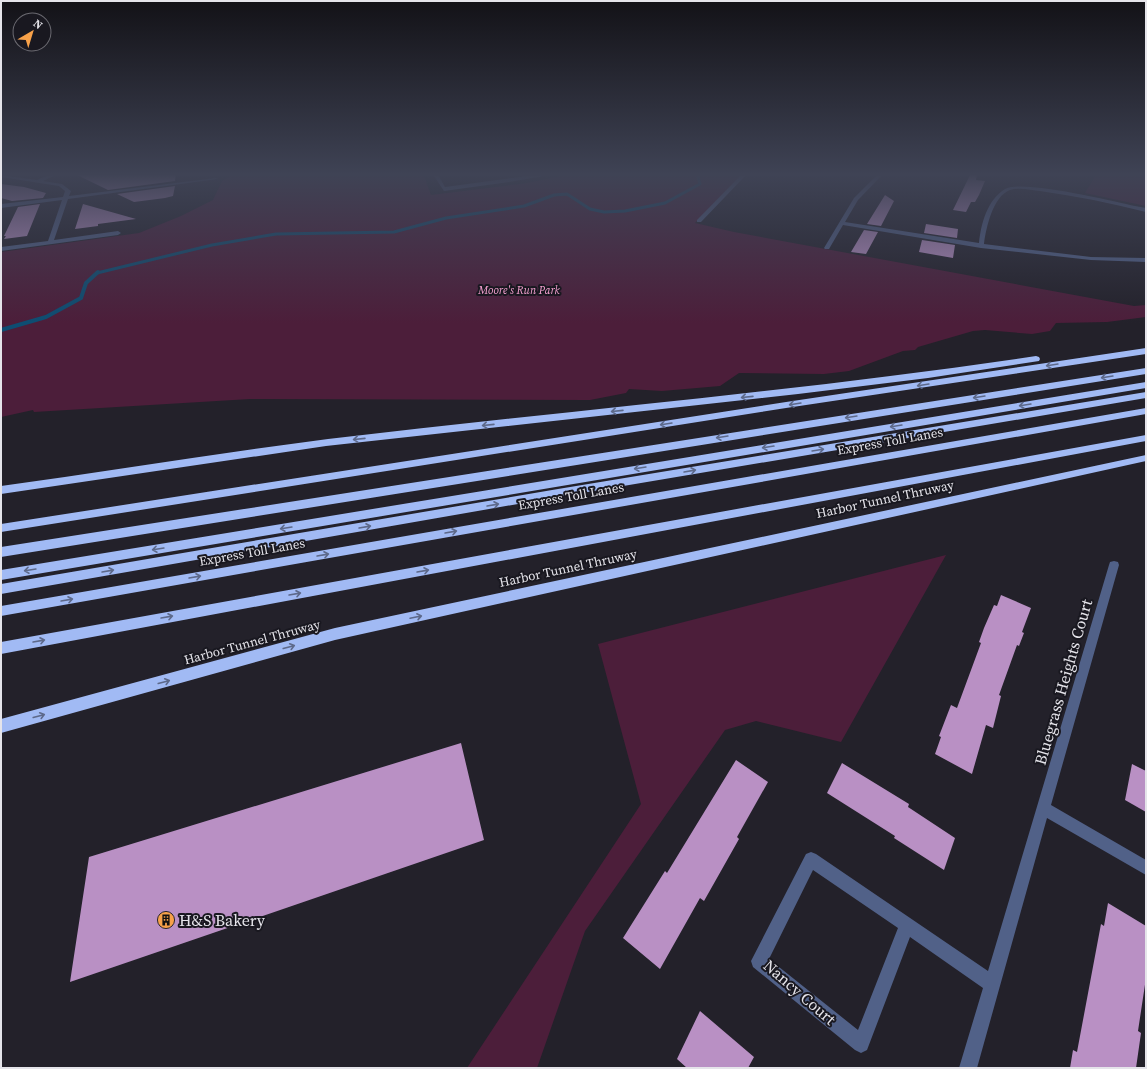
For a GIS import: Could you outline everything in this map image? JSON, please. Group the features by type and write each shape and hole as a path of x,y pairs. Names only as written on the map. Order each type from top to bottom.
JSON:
{"highway":[{"path":"1,490 326,443 798,392 928,375 1146,343"},
{"path":"1,528 786,405 1146,351"},
{"path":"1,552 1146,371"},
{"name":"Express Toll Lanes","path":"1,589 325,528 1146,385"},
{"name":"Express Toll Lanes","path":"1,575 325,528 1146,395"},
{"name":"Express Toll Lanes","path":"1,611 1146,411"},
{"path":"1,648 1146,438"},
{"name":"Harbor Tunnel Thruway","path":"1,726 335,634 1146,458"}],"street":[{"path":"50,242 57,223"},
{"path":"826,248 842,223 981,246 1092,259 1146,260"},
{"path":"981,246 985,223"},
{"path":"1,249 118,233"},
{"name":"Bluegrass Heights Court","path":"1043,808 1114,564"},
{"path":"968,1068 1043,808 1146,868"},
{"name":"Nancy Court","path":"907,925 861,1044 760,961 811,859 907,925 992,984"}],"green space":[{"name":"Moore's Run Park","path":"164,223 695,223 734,232 1134,306 1146,305 1146,317 1107,322 1056,323 1050,331 1032,334 985,330 973,331 918,347 915,350 903,351 849,371 824,374 739,373 720,386 662,391 629,389 626,393 590,400 250,399 34,412 33,410 1,417 1,252 139,233"},
{"path":"946,555 841,742 756,721 725,730 585,931 537,1068 467,1068 641,804 598,644"}],"building":[{"path":"10,223 32,223 27,236 4,239 6,236 4,236"},
{"path":"77,223 106,223 98,224 98,226 75,229"},
{"path":"868,223 883,223 881,226 867,224"},
{"path":"926,224 958,229 957,238 924,233"},
{"path":"864,230 878,232 866,254 851,252"},
{"path":"922,240 955,245 953,258 919,252"},
{"path":"1001,595 1031,608 1022,632 1024,633 1019,646 1017,645 999,695 1001,696 993,728 986,725 972,774 935,754 941,737 939,736 951,705 957,708 981,643 979,642 984,628 994,605 997,606"},
{"name":"H&S Bakery","path":"461,743 484,840 70,982 89,857"},
{"path":"736,760 768,782 737,837 739,839 704,901 700,898 660,969 623,938 665,871 667,873"},
{"path":"842,763 909,804 908,807 955,838 944,870 894,838 895,836 827,793"},
{"path":"1132,764 1146,771 1146,812 1125,800"},
{"path":"1108,903 1146,926 1146,978 1138,1031 1141,1033 1136,1068 1070,1068 1073,1050 1077,1052 1101,924 1104,926"},
{"path":"700,1011 754,1057 748,1068 687,1068 677,1059"}],"waterway":[{"path":"97,273 212,245 276,234 394,232 428,223"},
{"path":"1,330 46,317 81,298 86,283 98,272"}],"place":[{"name":"H&S Bakery","path":"166,920"}]}
